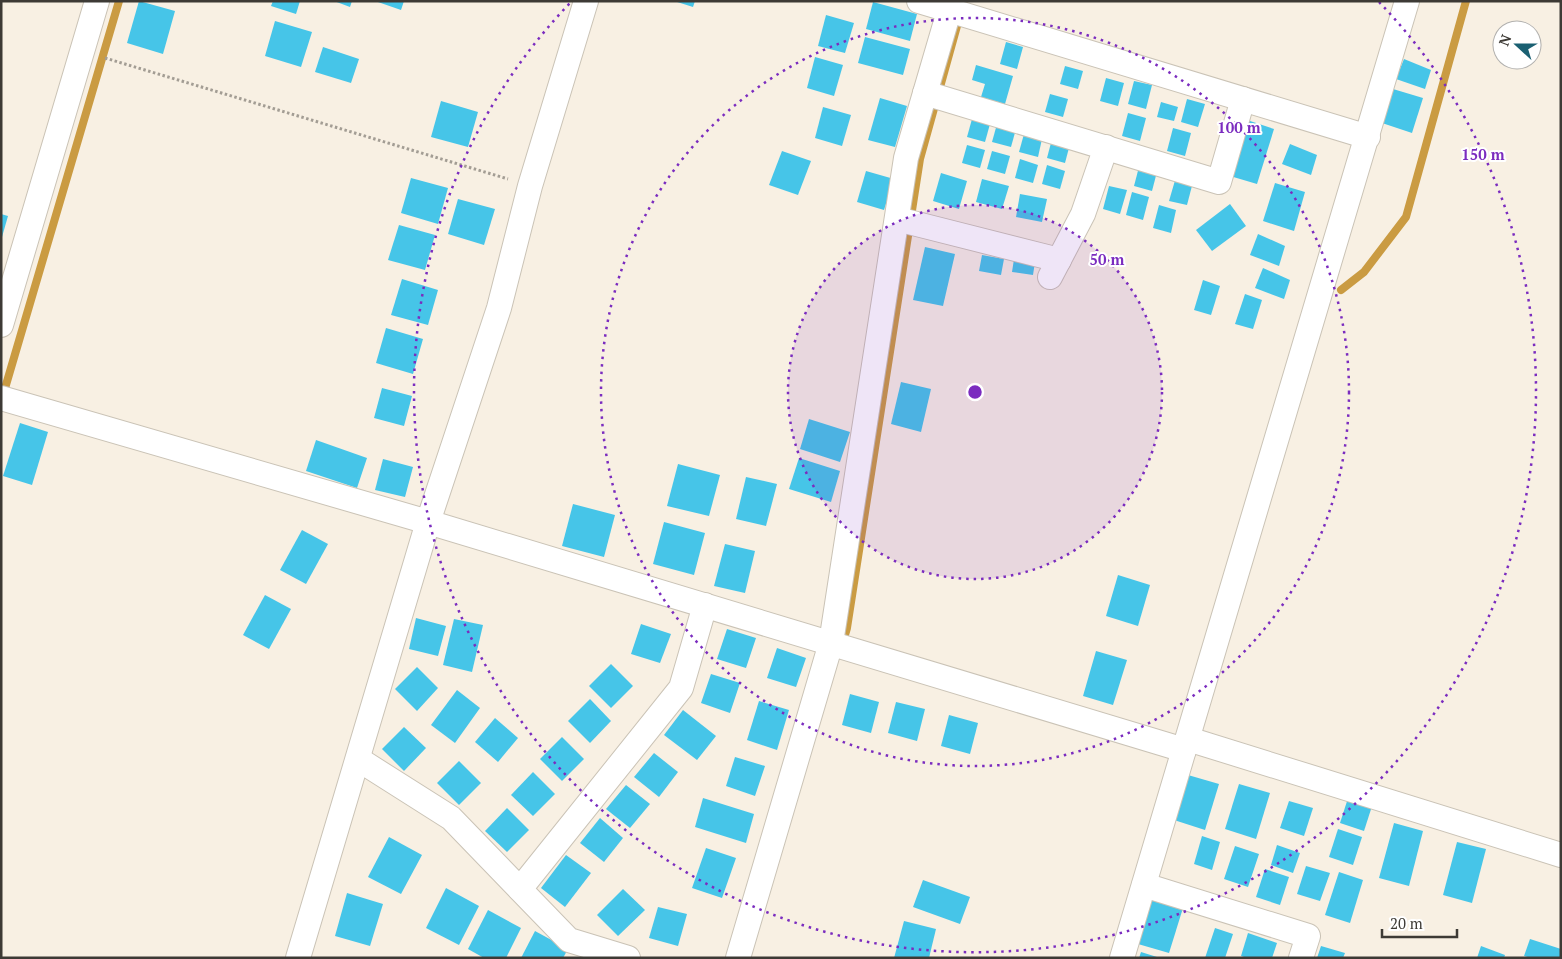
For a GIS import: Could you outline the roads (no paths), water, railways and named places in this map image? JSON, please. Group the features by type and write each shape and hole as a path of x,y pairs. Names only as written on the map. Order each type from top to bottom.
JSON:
{"street":[{"path":"1,325 97,1"},
{"path":"298,958 428,522 499,308 530,186 586,1"},
{"path":"919,1 956,10 1368,137"},
{"path":"1122,958 1408,1"},
{"path":"738,958 839,646 905,221 906,158 933,95 956,10"},
{"path":"933,95 1219,182 1243,99"},
{"path":"905,221 1054,269 1083,214 1106,147"},
{"path":"1,398 428,522 839,646 1186,745 1561,856"},
{"path":"520,889 681,688 705,605"},
{"path":"358,759 451,818 569,940 628,958"},
{"path":"1144,885 1308,936 1301,958"}],"waterway":[{"path":"3,395 119,1"},
{"path":"842,645 847,628 920,159 964,1"},
{"path":"1341,290 1364,272 1406,217 1466,1"}]}
